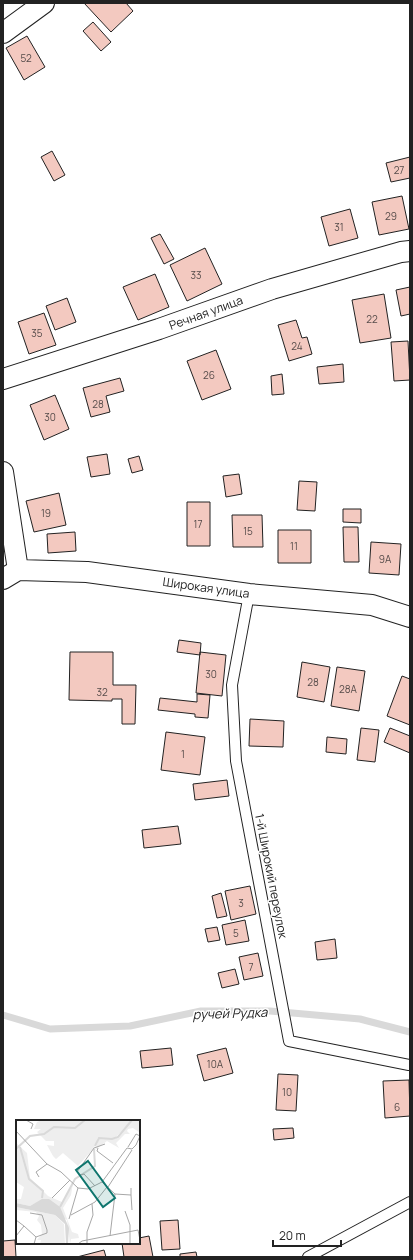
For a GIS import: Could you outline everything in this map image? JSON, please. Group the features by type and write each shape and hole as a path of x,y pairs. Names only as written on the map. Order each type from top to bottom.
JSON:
{"street":[{"path":"3,33 44,3"},
{"name":"Речная улица","path":"3,379 159,329 272,289 401,252 410,251"},
{"path":"3,472 11,574"},
{"name":"Широкая улица","path":"11,574 87,572 250,594 372,605 410,617"}],"lane":[{"name":"1-й Широкий переулок","path":"250,594 232,685 236,761 290,1042 410,1065"},
{"path":"308,1257 410,1202"}],"building":[{"path":"84,3 126,3 133,11 111,32"},
{"path":"93,22 111,42 101,51 83,31"},
{"path":"27,36 45,67 24,80 6,48"},
{"path":"52,151 65,175 54,181 41,157"},
{"path":"410,157 410,178 391,182 386,163"},
{"path":"402,196 409,229 379,235 372,202"},
{"path":"350,209 358,238 329,246 321,217"},
{"path":"160,234 174,259 164,264 151,238"},
{"path":"205,248 222,284 187,301 170,265"},
{"path":"155,274 169,307 138,320 123,287"},
{"path":"410,287 410,314 401,316 396,290"},
{"path":"384,294 391,338 360,343 352,300"},
{"path":"67,298 76,322 55,330 46,306"},
{"path":"44,313 56,345 29,354 18,322"},
{"path":"296,320 302,338 307,337 312,354 289,361 278,325"},
{"path":"408,341 410,380 394,381 391,342"},
{"path":"216,350 231,389 202,400 187,361"},
{"path":"343,364 344,382 319,384 317,367"},
{"path":"282,374 284,394 272,395 271,376"},
{"path":"120,378 124,391 106,396 110,412 91,417 83,388"},
{"path":"55,395 69,429 44,440 30,405"},
{"path":"107,454 110,474 91,477 87,457"},
{"path":"139,456 143,470 132,473 128,459"},
{"path":"239,474 242,494 226,497 223,476"},
{"path":"299,481 317,482 315,511 297,510"},
{"path":"59,493 66,525 34,532 26,501"},
{"path":"187,502 210,502 210,546 187,546"},
{"path":"343,509 361,509 361,523 343,522"},
{"path":"232,515 262,515 263,547 233,547"},
{"path":"343,527 358,527 359,562 344,562"},
{"path":"278,530 311,530 311,563 278,563"},
{"path":"75,532 76,551 48,553 47,534"},
{"path":"371,542 401,544 399,575 369,573"},
{"path":"179,640 201,643 200,655 177,652"},
{"path":"70,652 113,652 113,685 136,685 135,724 122,724 122,699 112,699 112,701 69,700"},
{"path":"200,652 226,655 222,696 196,693"},
{"path":"302,662 330,667 324,702 297,697"},
{"path":"337,667 365,671 359,711 331,706"},
{"path":"402,676 410,679 410,725 387,716"},
{"path":"197,694 210,695 208,718 195,717 195,714 158,710 160,698 197,702"},
{"path":"250,719 284,721 283,747 249,746"},
{"path":"361,728 379,730 375,762 357,760"},
{"path":"390,728 410,736 410,753 384,742"},
{"path":"166,732 205,737 200,775 161,770"},
{"path":"327,737 347,739 346,754 326,752"},
{"path":"227,780 229,796 195,800 193,784"},
{"path":"178,826 181,844 144,848 142,830"},
{"path":"250,886 256,914 231,920 225,891"},
{"path":"221,893 227,916 217,918 212,896"},
{"path":"245,920 249,941 226,945 222,925"},
{"path":"217,927 220,940 208,942 205,929"},
{"path":"335,939 337,958 317,960 315,942"},
{"path":"258,953 263,976 244,980 239,957"},
{"path":"235,969 239,984 222,988 218,973"},
{"path":"171,1048 173,1065 142,1068 140,1051"},
{"path":"226,1048 233,1073 204,1081 197,1055"},
{"path":"278,1074 298,1075 296,1111 276,1110"},
{"path":"409,1080 410,1116 385,1118 383,1081"},
{"path":"293,1128 294,1138 274,1140 273,1129"},
{"path":"178,1220 180,1249 162,1250 160,1221"},
{"path":"149,1236 153,1257 124,1257 122,1244 140,1244 140,1238"},
{"path":"15,1240 16,1257 3,1257 3,1241"},
{"path":"104,1250 106,1257 77,1257"},
{"path":"196,1252 197,1257 180,1257 180,1254"}],"waterway":[{"name":"ручей Рудка","path":"3,1015 50,1029 130,1026 201,1011 270,1011 360,1019 410,1032"}]}
